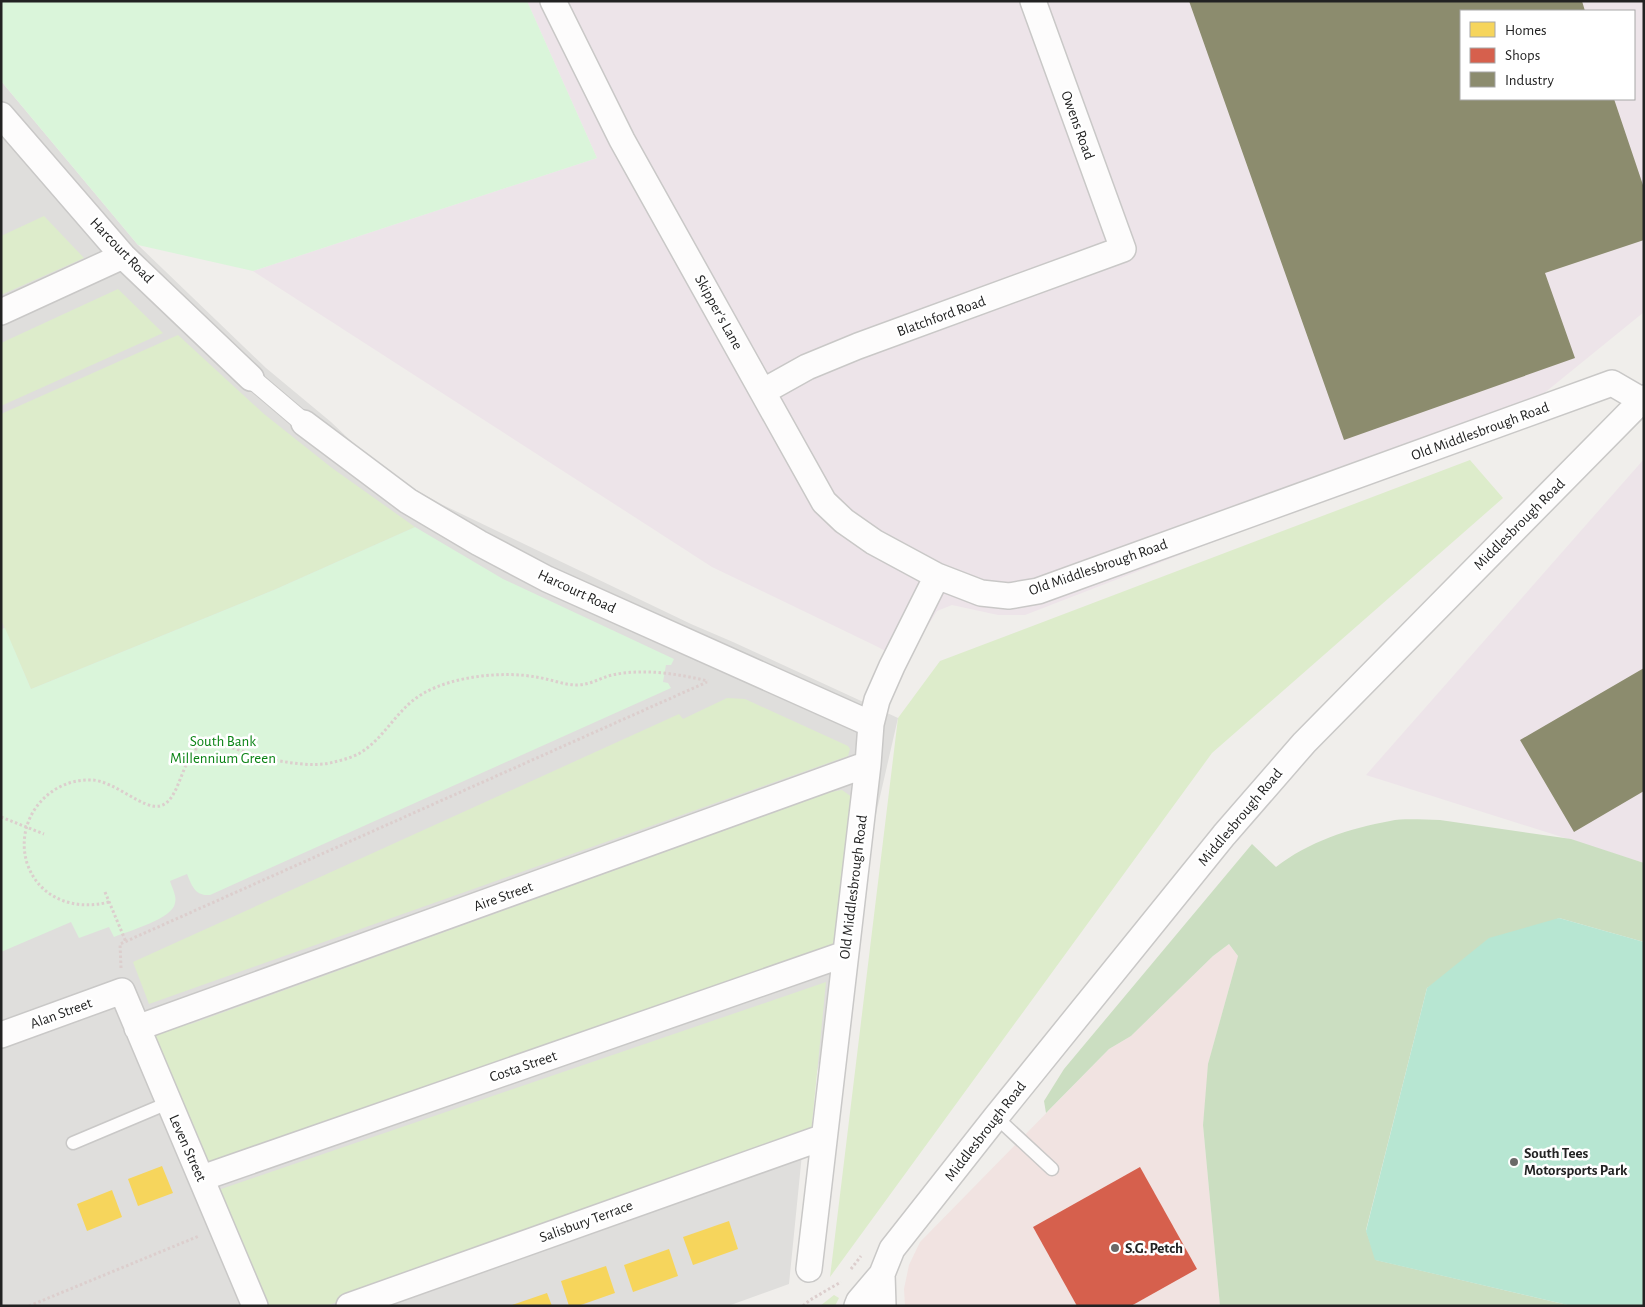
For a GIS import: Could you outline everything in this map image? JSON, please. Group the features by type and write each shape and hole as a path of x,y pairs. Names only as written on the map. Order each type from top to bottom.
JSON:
{"street":[{"name":"Skipper's Lane","path":"553,1 622,140 764,391 824,502 844,521 874,542 937,576"},
{"name":"Owens Road","path":"1033,1 1123,249"},
{"name":"Harcourt Road","path":"5,126 123,256 251,378"},
{"name":"Blatchford Road","path":"764,391 808,367 858,346 1123,249"},
{"path":"1,312 123,256"},
{"path":"251,378 304,423"},
{"name":"Old Middlesbrough Road","path":"809,1269 868,764 871,724 878,700 892,666 937,576 981,593 1010,596 1038,591 1612,383 1642,399"},
{"name":"Middlesbrough Road","path":"857,1306 859,1301 882,1274 892,1249 996,1117 1224,835 1304,742 1642,399"},
{"name":"Harcourt Road","path":"304,423 408,501 479,543 547,579 871,724"},
{"name":"Aire Street","path":"138,1028 868,764"},
{"name":"Costa Street","path":"202,1178 845,954"},
{"name":"Leven Street","path":"122,991 255,1306"},
{"name":"Alan Street","path":"1,1035 122,991"},
{"name":"Salisbury Terrace","path":"349,1306 824,1137"},
{"name":"Middlesbrough Road","path":"882,1274 883,1306"}],"lane":[{"path":"73,1143 168,1103"},
{"path":"996,1117 1052,1170"}],"path":[{"path":"122,991 120,944 743,666"},
{"path":"109,902 96,906 67,903 50,895 30,871 24,848 30,817 42,800 60,785 78,780 105,782 152,806 158,806 165,804 170,799 190,756 203,744 212,743 260,757 302,764 331,763 360,753 372,744 421,694 455,681 484,676 510,675 535,677 576,685 632,673 678,674 708,681"},
{"path":"1,817 44,834"},
{"path":"105,892 126,942"},
{"path":"29,1306 222,1226"},
{"path":"848,1274 870,1244 892,1249"},
{"path":"803,1306 842,1281"}],"shaded area":[{"path":"527,1 1644,1 1644,312 1495,433 1025,615 998,615 952,605 937,611 905,662 878,647 712,567 253,271 597,158"},
{"path":"1,81 138,245 266,368 331,422 371,460 402,482 443,505 691,624 898,718 805,1124 789,1284 728,1306 1,1306"},
{"path":"1644,459 1644,863 1366,775"},
{"path":"1229,944 1238,956 1209,1061 1203,1125 1220,1306 905,1306 904,1289 909,1265 920,1242 1109,1049 1131,1036 1213,956"}],"green space":[{"path":"1,1 527,1 597,158 253,271 138,245 1,81"},
{"path":"44,216 84,258 1,295 1,236"},
{"path":"118,289 163,333 1,406 1,343"},
{"path":"178,335 264,414 332,468 415,527 276,589 31,689 1,620 1,414"},
{"path":"1470,460 1503,498 1212,753 830,1277 898,718 940,661"},
{"name":"South Bank Millennium Green","path":"415,527 503,579 674,659 671,665 666,665 663,682 668,683 671,688 210,895 197,892 187,874 170,881 175,898 172,909 159,919 139,928 114,937 109,927 79,938 71,922 1,952 1,629 5,628 31,689 276,589"},
{"path":"727,698 745,699 848,746 850,749 848,756 149,1004 133,962 679,714 683,719"},
{"path":"842,790 852,797 832,953 212,1172 156,1047 156,1034 182,1020 191,1024 830,792"},
{"path":"1396,820 1440,820 1571,839 1644,863 1644,942 1559,918 1427,988 1366,1230 1376,1260 1572,1306 1220,1306 1203,1125 1208,1064 1238,956 1229,944 1213,956 1131,1036 1109,1049 1046,1113 1044,1101 1064,1069 1252,844 1276,867 1302,850 1345,832"},
{"name":"South Tees Motorsports Park","path":"1559,918 1644,942 1644,1306 1572,1306 1375,1260 1366,1231 1427,988 1489,938"},
{"path":"826,982 811,1134 326,1306 264,1306 220,1196 221,1189"},
{"path":"834,1295 839,1298 835,1306 820,1306"}],"building: Homes":[{"path":"162,1166 173,1193 138,1206 128,1179"},
{"path":"112,1190 122,1217 87,1231 77,1204"},
{"path":"729,1221 738,1249 693,1265 683,1237"},
{"path":"669,1249 678,1276 633,1292 624,1265"},
{"path":"606,1266 615,1293 578,1306 569,1306 561,1281"},
{"path":"547,1293 552,1306 512,1306 512,1305"}],"building: Shops":[{"name":"S.G. Petch","path":"1140,1167 1197,1269 1131,1306 1077,1306 1033,1227"}],"building: Industry":[{"path":"1189,1 1582,1 1585,10 1460,10 1460,100 1614,100 1644,188 1644,240 1545,273 1575,358 1344,440"},
{"path":"1644,668 1644,791 1574,832 1520,740"}],"place":[{"name":"South Tees Motorsports Park","path":"1514,1162"},
{"name":"S.G. Petch","path":"1115,1248"}]}
